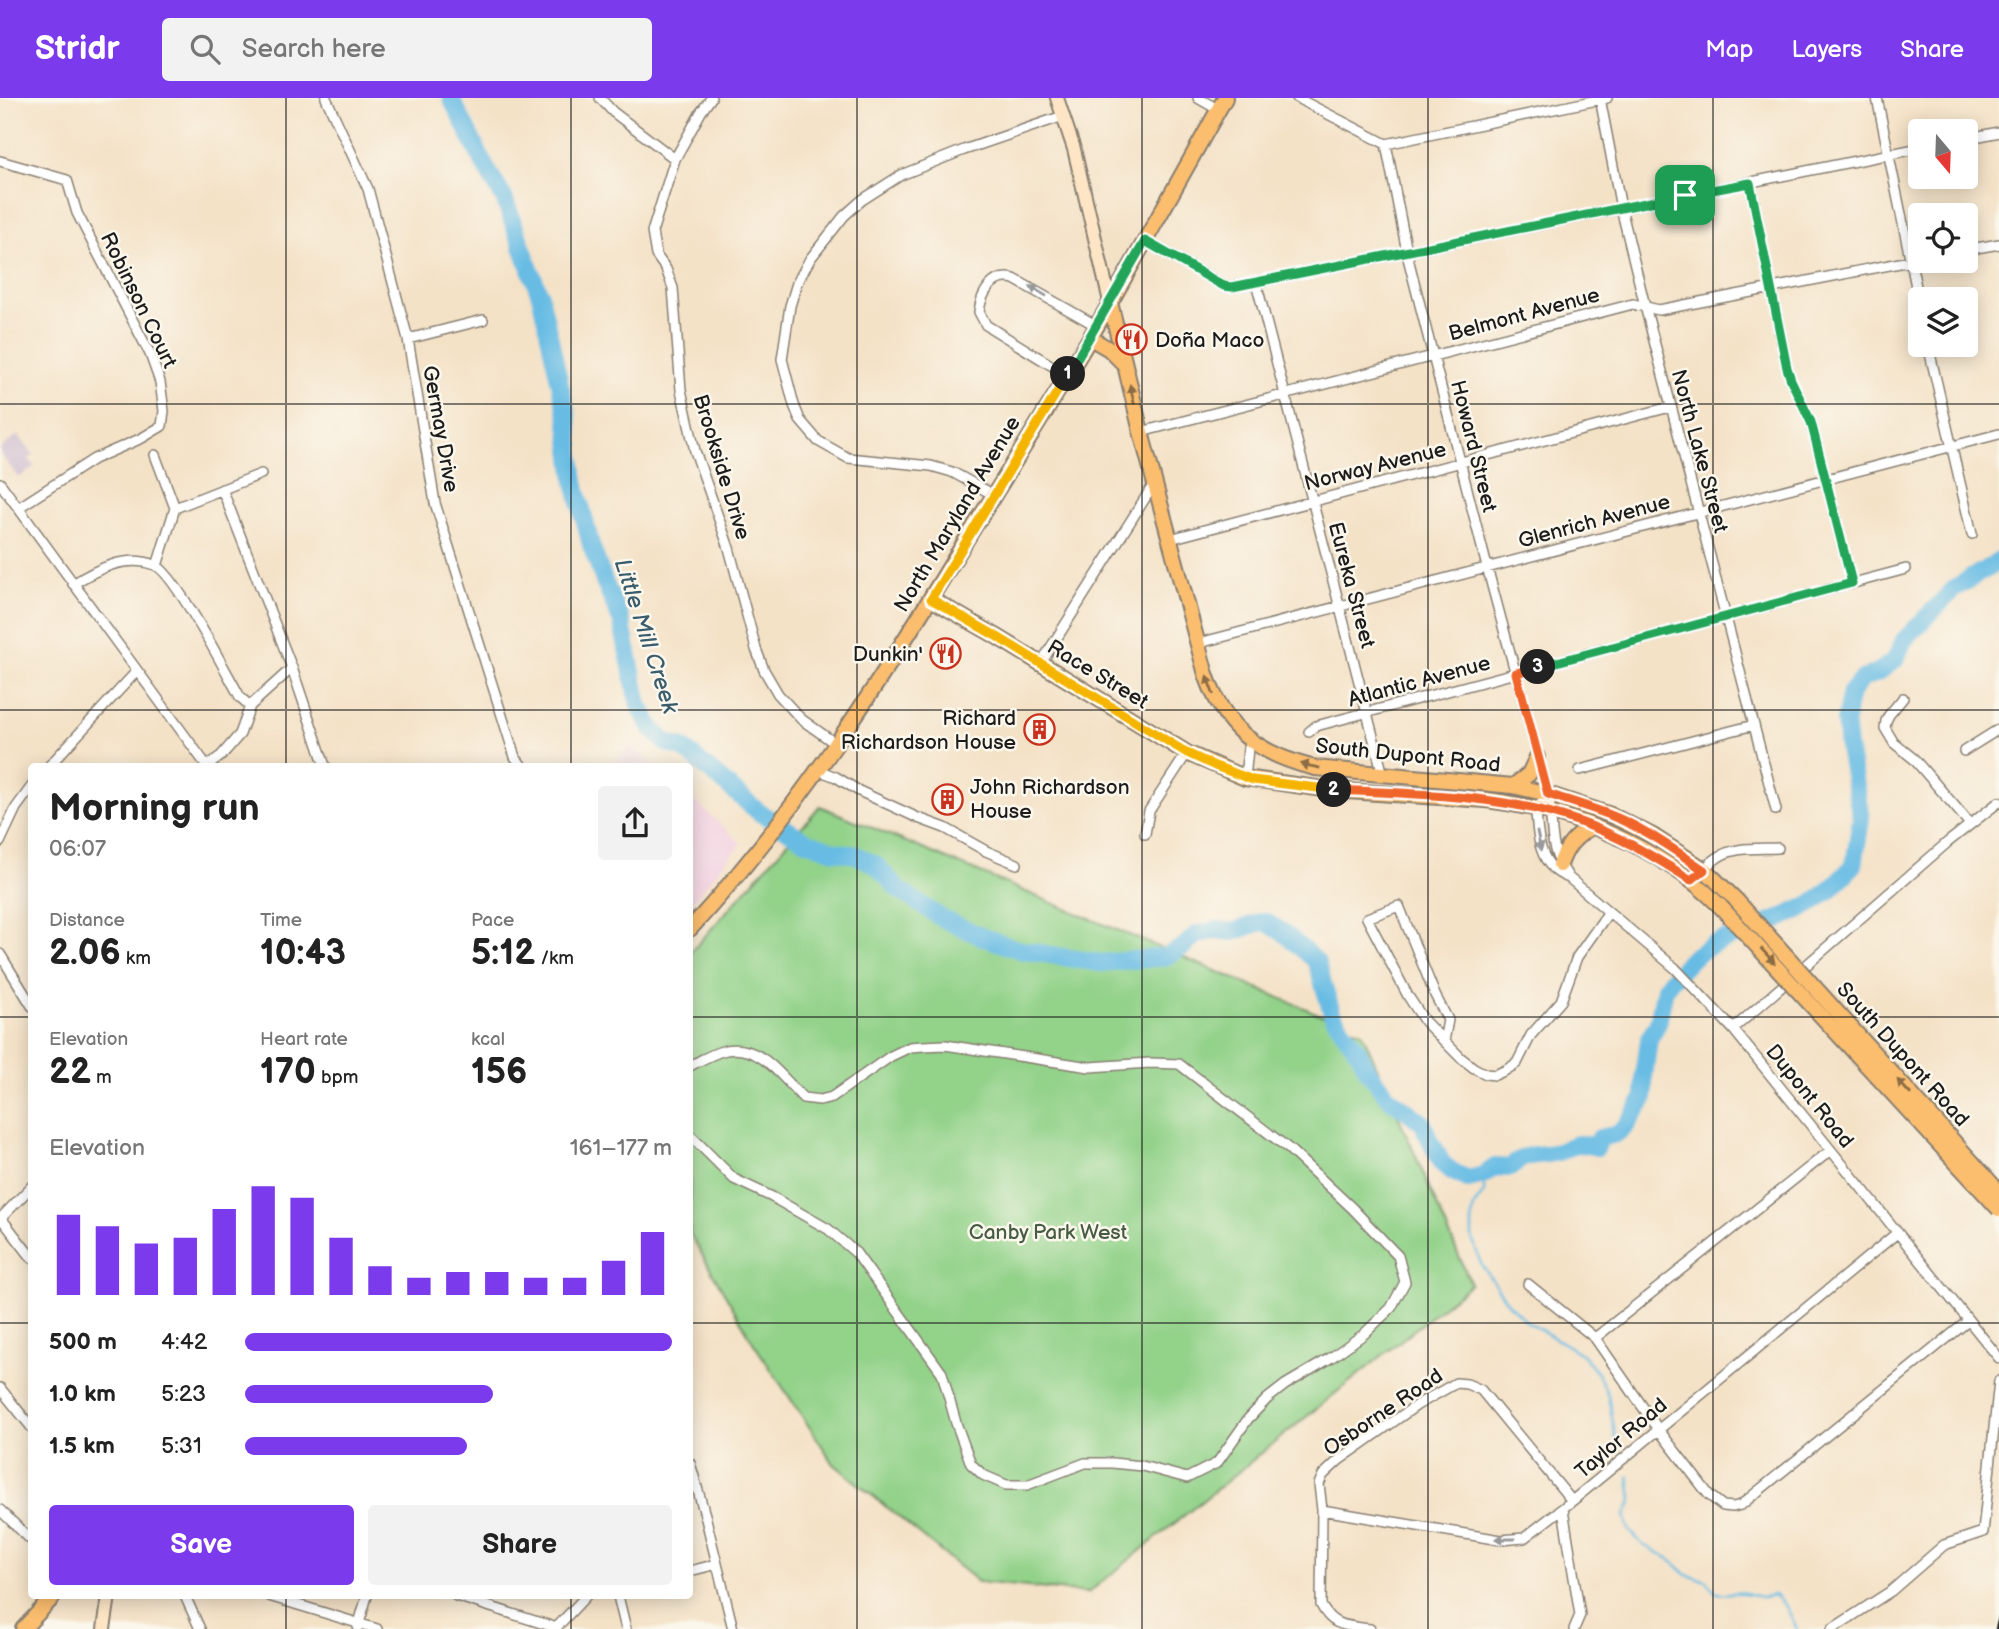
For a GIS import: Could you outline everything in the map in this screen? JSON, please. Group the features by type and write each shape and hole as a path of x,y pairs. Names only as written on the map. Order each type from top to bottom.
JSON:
{"main road":[{"name":"North Maryland Avenue","path":"693,926 732,882 789,810 836,744 931,599 1093,332 1222,104"},
{"name":"South Dupont Road","path":"1110,302 1154,484 1205,671 1215,698 1225,714 1249,739 1290,762 1315,768 1513,786 1548,794 1611,815 1653,836 1704,870 1736,900 1999,1192"},
{"path":"1093,332 1126,368"},
{"name":"Race Street","path":"931,599 1187,753 1245,778"},
{"path":"1513,786 1529,774 1537,757"},
{"name":"South Dupont Road","path":"1245,778 1331,790 1509,803 1552,813 1634,846 1691,880 1721,907 1999,1209"},
{"path":"1393,793 1406,784 1436,786 1457,781"},
{"path":"1560,865 1569,845 1591,827"},
{"path":"27,1627 51,1599"}],"street":[{"name":"Germay Drive","path":"326,98 368,188 408,339 435,503 514,757 519,763"},
{"path":"600,98 675,159"},
{"name":"Brookside Drive","path":"711,98 675,159 652,232 656,255 666,269 673,288 681,390 695,451 729,548 764,670 778,694 802,719 836,744"},
{"name":"South Dupont Road","path":"1057,98 1074,149 1110,302"},
{"path":"1198,98 1222,104"},
{"path":"1297,98 1386,144 1602,98"},
{"name":"North Lake Street","path":"1602,98 1621,208 1670,407 1776,810"},
{"path":"1877,98 1908,233"},
{"path":"994,495 952,472 932,466 848,458 818,440 800,420 793,405 782,359 790,306 797,283 810,259 844,216 862,200 901,175 1063,116"},
{"path":"1978,136 1999,132"},
{"name":"Howard Street","path":"1386,144 1407,251 1487,568 1548,794"},
{"path":"1145,241 1224,286 1232,287 1908,151"},
{"name":"Robinson Court","path":"0,161 67,180 77,213 150,354 160,382 164,411 162,426 94,459 18,508"},
{"path":"1750,183 1791,380 1811,422 1852,583"},
{"path":"1978,248 1999,244"},
{"name":"Belmont Avenue","path":"1141,432 1633,304 1659,310 1908,261"},
{"path":"1067,375 986,325 979,312 984,292 995,281 1002,278 1014,279 1093,332"},
{"name":"Eureka Street","path":"1256,282 1383,775"},
{"path":"408,339 482,320"},
{"path":"1930,357 1972,534"},
{"name":"Norway Avenue","path":"1170,539 1670,407"},
{"name":"Glenrich Avenue","path":"1199,643 1999,434"},
{"path":"155,455 175,508 157,565"},
{"path":"175,508 261,474"},
{"path":"0,483 205,763"},
{"path":"1041,663 1154,484"},
{"path":"222,489 292,668 324,763"},
{"path":"73,584 111,564 137,562 157,565 181,593 240,696 250,706"},
{"name":"Atlantic Avenue","path":"1309,732 1316,726 1906,569"},
{"path":"211,763 240,734 250,706 292,668"},
{"path":"53,763 136,672"},
{"path":"1903,698 1889,715 1885,728 1894,743 1914,759 1970,824"},
{"path":"1580,770 1754,725"},
{"path":"1964,751 1999,729"},
{"path":"1245,778 1249,739"},
{"path":"1145,834 1149,811 1187,753"},
{"path":"818,770 1017,864"},
{"path":"0,842 16,808 28,792"},
{"path":"1536,809 1548,794"},
{"name":"Dupont Road","path":"1548,794 1552,813 1552,844 1560,865 1569,878"},
{"path":"1733,1029 1999,802"},
{"name":"Dupont Road","path":"1536,809 1536,831 1540,850 1554,869 1569,878 1675,968 1733,1029 1999,1358"},
{"path":"1691,880 1724,853 1778,848"},
{"path":"1444,1041 1448,1020 1399,906 1367,918 1408,996 1425,1021 1444,1041 1461,1058 1486,1074 1495,1075 1517,1063 1531,1035 1561,1000 1577,957 1608,913"},
{"path":"0,954 28,1000"},
{"path":"693,1065 729,1049 756,1052 803,1098 820,1100 839,1093 891,1056 910,1047 945,1045 1090,1067 1179,1064 1289,1149 1352,1208 1398,1256 1405,1282 1391,1308 1364,1334 1267,1399 1248,1419 1217,1463 1187,1478 1142,1466 1085,1463 1027,1485 1006,1485 983,1475 971,1464 942,1373 856,1253 828,1228 734,1179 693,1138"},
{"path":"1595,1338 1831,1150"},
{"path":"28,1190 1,1219 28,1253"},
{"name":"Taylor Road","path":"1322,1510 1501,1540 1524,1538 1563,1509 1897,1233"},
{"path":"1528,1284 1595,1338 1658,1429 1709,1495 1716,1502 1727,1506 1741,1505 1968,1321"},
{"path":"1832,1629 1891,1591 1944,1545 1983,1532 1999,1381"},
{"name":"Osborne Road","path":"1322,1510 1319,1484 1322,1475 1417,1405 1456,1383 1481,1390 1572,1501"},
{"path":"0,1388 28,1423"},
{"path":"693,1474 733,1629"},
{"path":"1563,1509 1580,1615 1574,1629"},
{"path":"0,1510 28,1537"},
{"path":"1322,1510 1321,1605 1326,1615 1336,1624 1370,1629"},
{"path":"693,1570 717,1564"},
{"path":"104,1629 108,1599"},
{"path":"186,1599 200,1629"},
{"path":"279,1599 358,1626 377,1629"},
{"path":"358,1626 366,1599"},
{"path":"465,1599 556,1628 583,1599"},
{"path":"619,1599 626,1629"}],"shaded area":[{"path":"18,435 34,455 29,459 35,466 19,478 0,454 0,449"},
{"path":"631,745 652,763 613,763"},
{"path":"693,800 741,843 693,900"}],"green space":[{"name":"Canby Park West","path":"820,806 1362,1032 1471,1284 1088,1593 978,1582 834,1464 754,1344 693,1239 693,950"}],"waterway":[{"name":"Little Mill Creek","path":"451,98 504,198 540,295 567,415 575,482 591,545 621,620 639,705 653,730 666,743 683,748 760,813 806,841 856,855 876,865 899,890 943,919 1020,950 1101,963 1165,957 1183,947 1196,935 1215,930 1233,932 1264,921 1284,933 1316,961 1333,1016 1358,1051 1368,1071 1387,1096 1423,1123 1442,1163 1468,1179 1484,1175 1495,1167 1510,1168 1521,1159 1558,1152 1576,1144 1597,1147 1600,1138 1616,1134 1626,1126 1644,1099 1649,1039 1658,1023 1665,988 1671,980 1693,957 1713,944 1809,905 1830,890 1854,865 1861,818 1845,721 1851,692 1862,679 1877,673 1895,660 1904,640 1955,588 1999,561"},
{"path":"1484,1175 1484,1192 1474,1206 1472,1216 1472,1238 1481,1264 1507,1302 1526,1321 1583,1355 1598,1374 1608,1395 1618,1451"},
{"path":"1629,1477 1632,1499 1625,1516 1629,1530 1643,1545 1667,1557 1687,1575 1707,1581 1716,1593 1745,1593 1762,1597 1774,1595 1787,1608 1797,1629"}],"railway":[{"path":"1996,1629 1999,1617"}],"place":[{"name":"Doña Maco","path":"1132,340"},
{"name":"Dunkin'","path":"946,654"},
{"name":"Richard Richardson House","path":"1039,730"},
{"name":"John Richardson House","path":"947,799"}],"route":[{"path":"1750,183 1787,368 1811,422 1852,583 1516,673 1548,794 1611,815 1653,836 1704,870 1691,880 1607,833 1536,809 1486,800 1331,790 1245,778 1187,753 931,599 1094,331 1145,241 1224,286 1232,287 1685,195 1750,183"}]}
